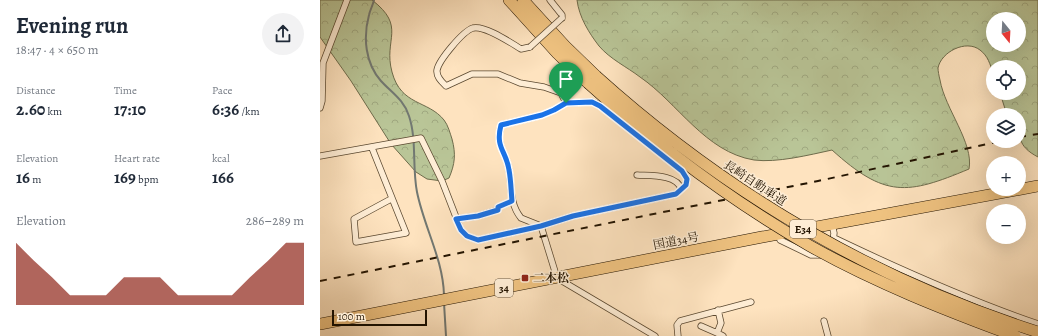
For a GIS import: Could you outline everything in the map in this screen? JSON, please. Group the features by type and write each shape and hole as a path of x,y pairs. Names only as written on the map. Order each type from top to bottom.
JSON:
{"highway":[{"name":"長崎自動車道","path":"509,0 552,47 654,127 698,160 756,200 816,236 876,268 940,296 1038,332"},
{"name":"長崎自動車道","path":"523,0 565,46 592,79 647,135 691,169 750,210 811,246 872,278 936,306 1015,336"},
{"name":"国道34号","path":"320,324 779,234 1038,186"}],"street":[{"path":"320,108 322,101 323,63 347,0"},
{"path":"550,0 562,15 562,18 530,47 521,49 483,28 473,28 463,36 441,61 437,71 438,78 446,86 472,74 498,74 520,83 544,87 561,93 566,103"},
{"path":"320,156 422,138 442,181 461,230 467,236 478,240 541,226 573,216 676,194 686,185 687,179 682,171 600,106 592,102 566,103 542,115 501,125 499,134 499,144 509,168 512,201 521,218 541,226"},
{"path":"372,148 391,199 406,233 356,242 354,219 391,199"},
{"path":"636,175 672,179 680,185 682,189"},
{"path":"456,219 478,216 498,210 498,207 512,201"},
{"path":"779,234 780,240 816,256 829,251 834,238 832,225"},
{"path":"541,226 557,278 655,336"},
{"path":"834,238 912,276 992,308 1038,324"},
{"path":"678,336 677,325 680,321 751,302"},
{"path":"717,333 721,323 718,310"},
{"path":"824,321 828,336"},
{"path":"701,326 723,336"},
{"path":"1033,336 1038,332"}],"green space":[{"path":"320,0 372,0 383,9 389,18 391,26 392,34 390,61 396,83 408,97 438,114 447,124 449,129 453,144 454,163 449,178 442,181 427,179 416,172 391,144 351,81 320,37"},
{"path":"577,0 1038,0 1038,157 1025,148 1026,108 1005,108 1002,100 1026,100 1026,60 988,60 983,52 974,47 968,46 949,52 940,62 938,68 939,77 947,102 967,148 969,169 929,184 912,187 897,187 882,184 867,177 832,150 793,158 763,161 737,155 721,147 706,137 654,88 603,51 595,41 582,19"}],"waterway":[{"path":"374,0 367,23 367,50 376,74 401,101 409,116 413,134 417,192 437,256 443,282 444,295"},
{"path":"444,303 446,336"}],"railway":[{"path":"1026,136 1038,134"},
{"path":"320,281 818,181 986,144"}],"place":[{"name":"二本松","path":"525,278"}],"route":[{"path":"592,102 600,106 682,171 687,179 686,185 676,194 628,203 554,221 541,226 478,240 471,239 461,230 456,219 478,216 498,210 498,207 512,201 509,168 499,144 501,125 506,122 516,122 542,115 566,103 592,102"}]}
